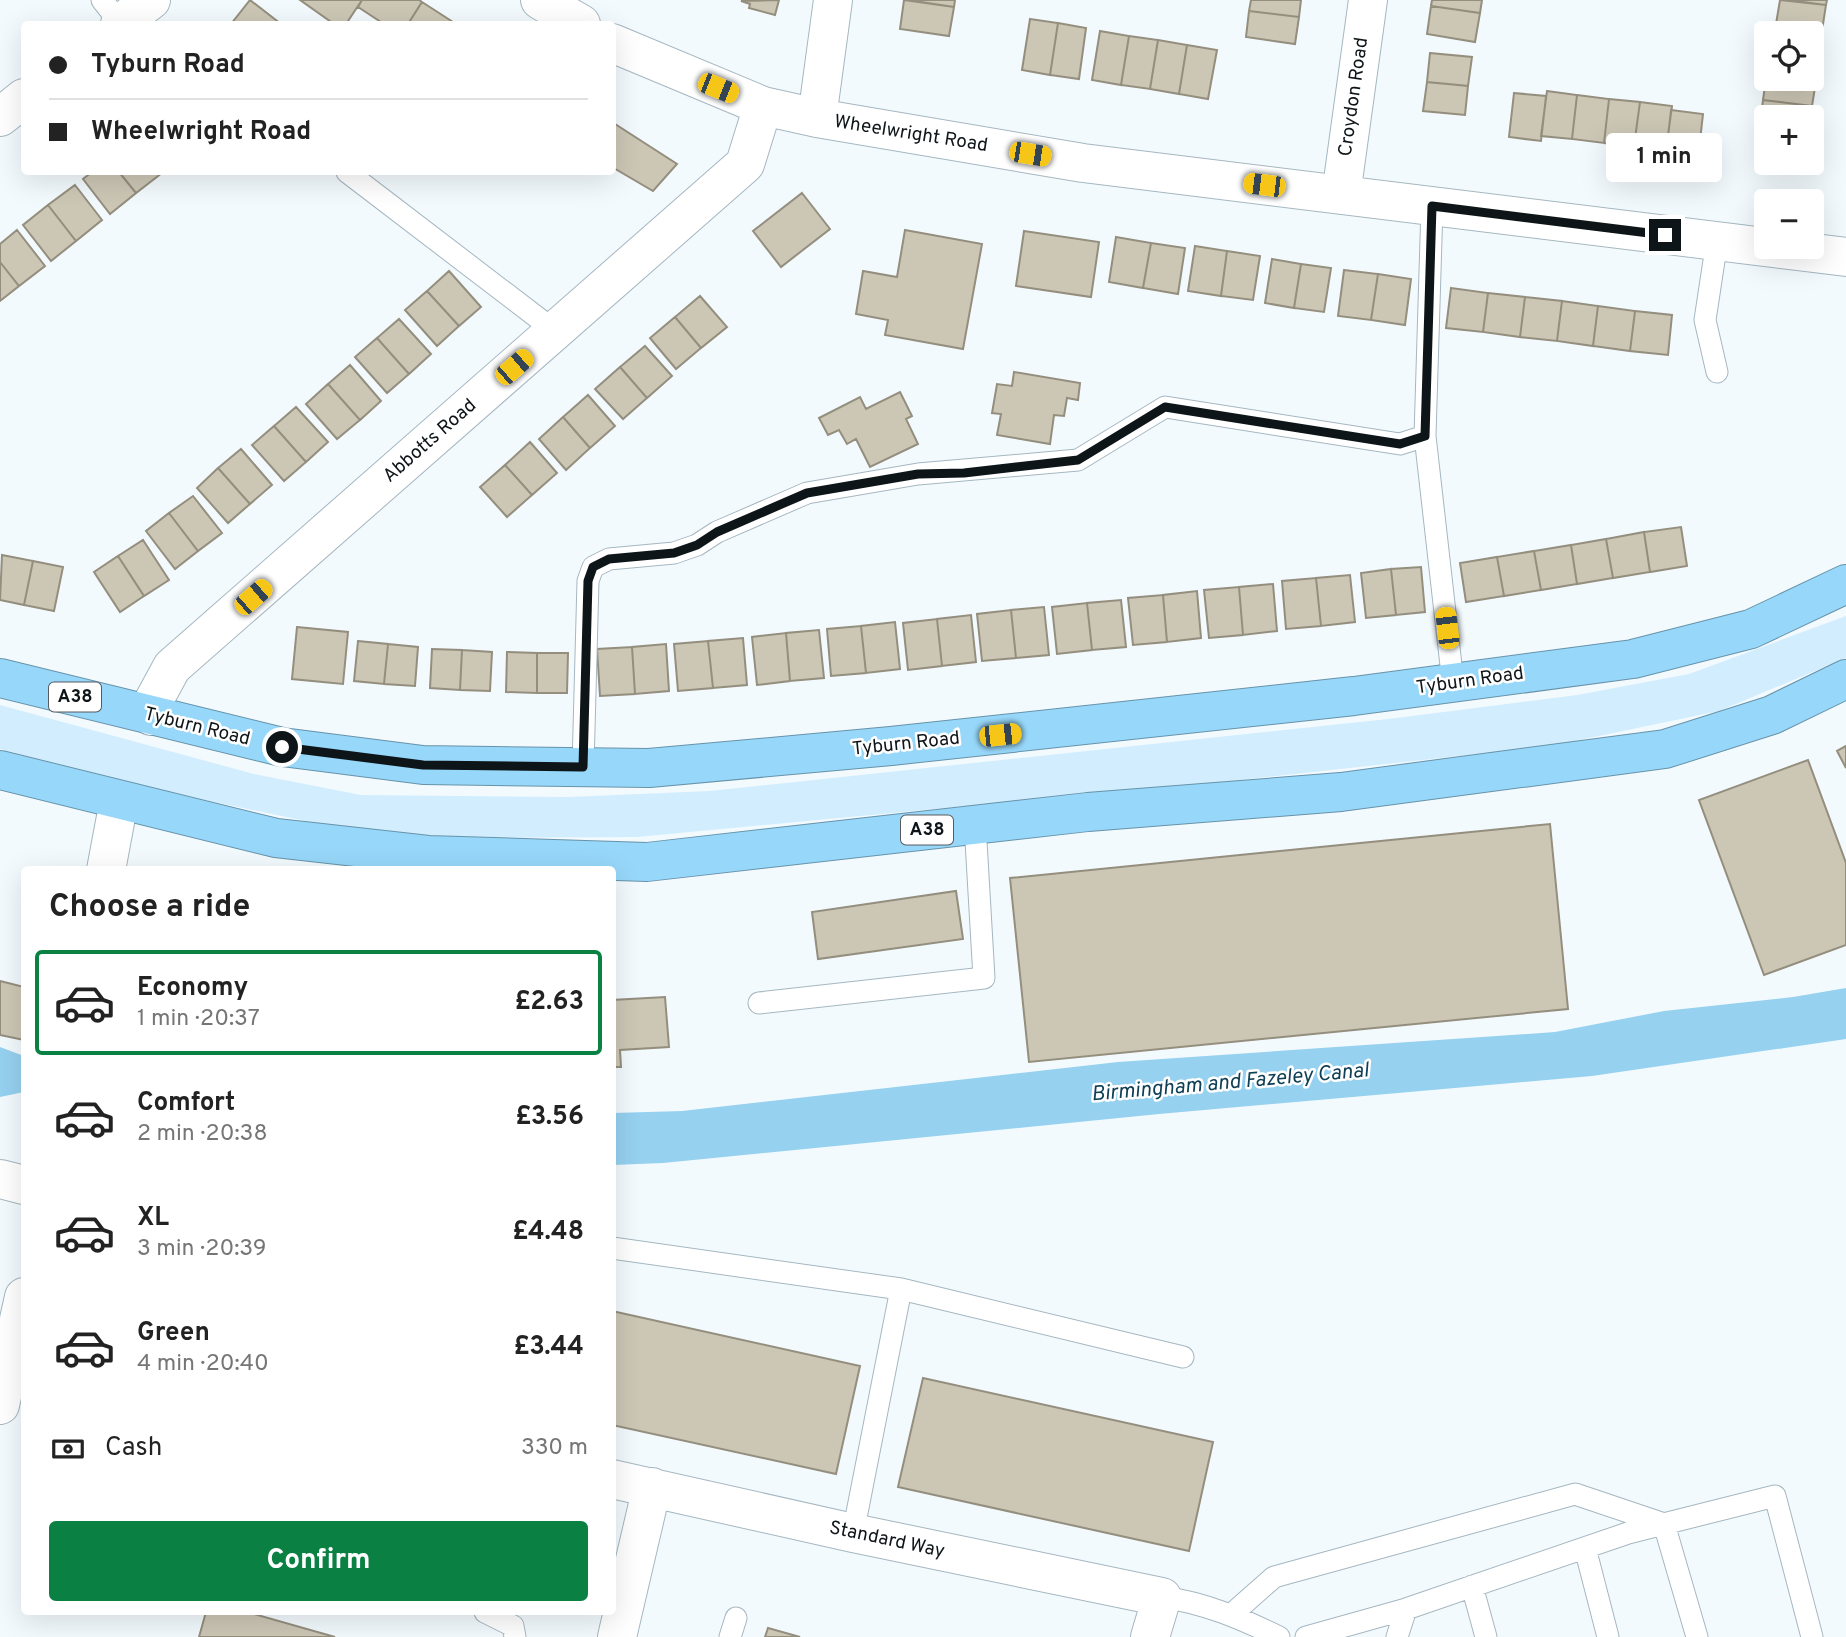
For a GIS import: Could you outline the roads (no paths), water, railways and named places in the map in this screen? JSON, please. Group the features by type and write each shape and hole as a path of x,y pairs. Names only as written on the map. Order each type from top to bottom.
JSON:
{"highway":[{"name":"Tyburn Road","path":"0,678 282,747 423,765 649,768 891,746 1453,683 1633,659 1751,629 1846,584"},
{"name":"A38","path":"0,771 276,838 401,852 646,862 1087,812 1341,792 1665,749 1772,715 1846,679"}],"street":[{"path":"540,0 576,21"},
{"path":"817,118 833,0"},
{"name":"Croydon Road","path":"1341,195 1368,0"},
{"name":"Wheelwright Road","path":"616,45 763,106 817,118 1083,163 1846,257"},
{"path":"0,117 21,100"},
{"name":"Abbotts Road","path":"151,716 153,702 172,667 745,164 763,106"},
{"path":"107,866 119,801"},
{"path":"0,1179 21,1184"},
{"path":"0,1405 21,1310"},
{"path":"0,1413 21,1412"},
{"name":"Standard Way","path":"616,1480 853,1533 1162,1597"},
{"path":"617,1637 652,1487"},
{"path":"1150,1637 1162,1597"}],"lane":[{"path":"102,0 137,17"},
{"path":"351,175 555,331"},
{"path":"1432,206 1425,436 1453,683"},
{"path":"1717,241 1705,320 1717,372"},
{"path":"583,767 588,581 593,567 609,559 686,549 729,526 807,493 918,474 964,473 1078,460 1165,407 1400,444 1425,436"},
{"path":"759,1003 984,978 975,824"},
{"path":"616,1249 901,1289 1183,1357"},
{"path":"853,1533 901,1289"},
{"path":"1233,1614 1275,1577 1575,1494 1664,1524"},
{"path":"1306,1637 1406,1609 1664,1524 1775,1496 1812,1637"},
{"path":"1664,1524 1697,1637"},
{"path":"1585,1548 1608,1637"},
{"path":"1472,1586 1486,1637"},
{"path":"1162,1597 1194,1601 1233,1614 1279,1637"},
{"path":"1397,1637 1406,1609"},
{"path":"491,1615 513,1626 515,1637"}],"water":[{"name":"Birmingham and Fazeley Canal","path":"1846,988 1846,1039 1592,1076 1159,1114 663,1163 616,1165 616,1113 682,1111 1118,1062 1555,1032 1664,1011 1793,997"},
{"path":"0,1047 21,1055 21,1093 0,1097"}]}
